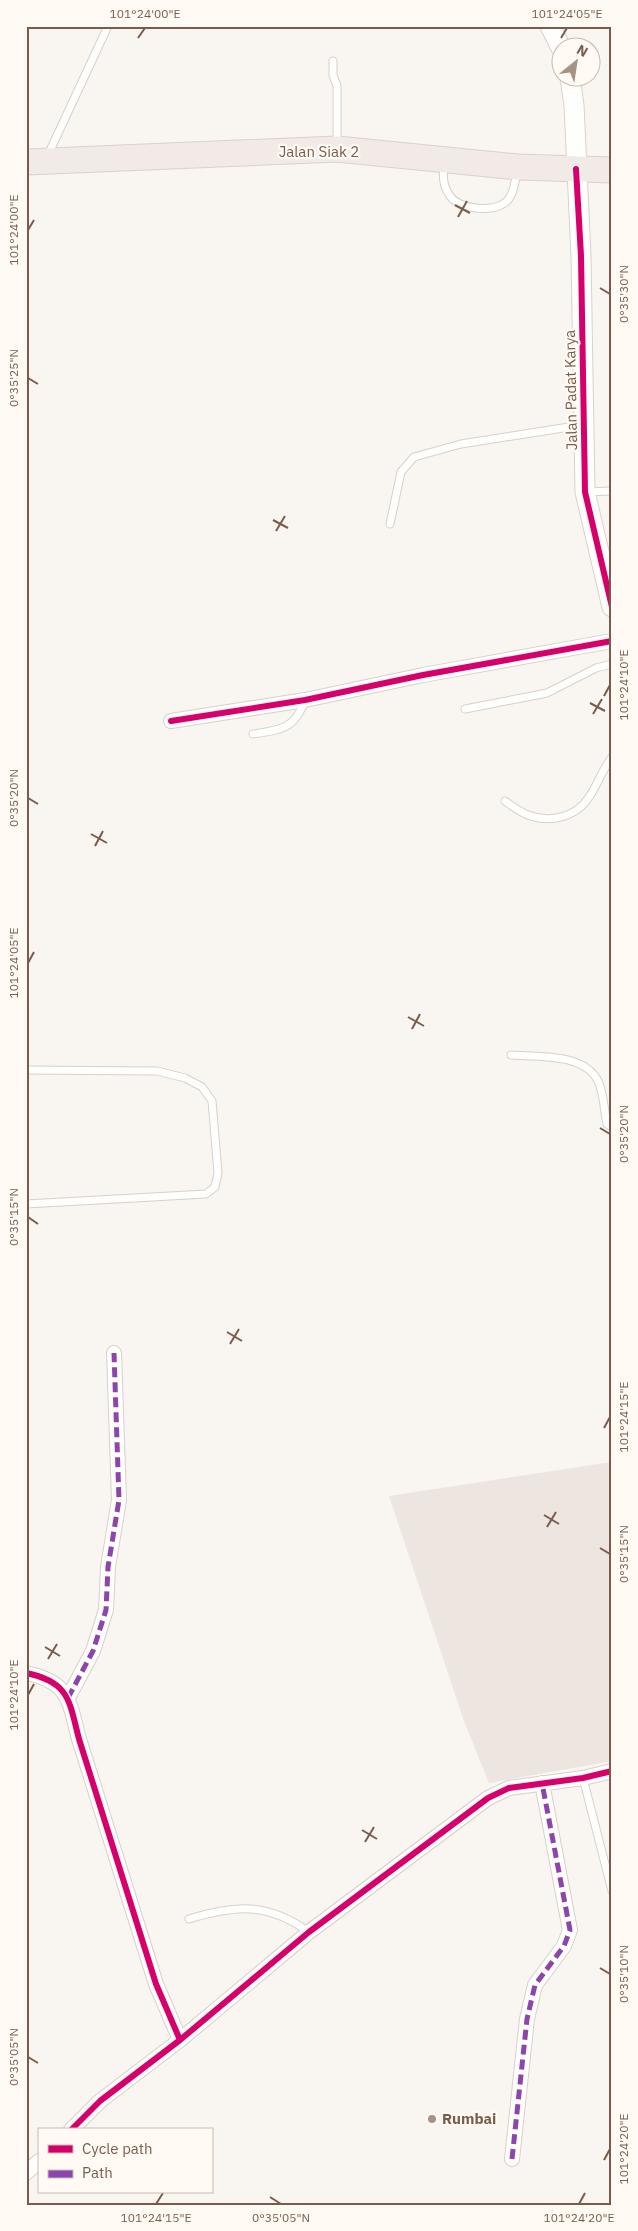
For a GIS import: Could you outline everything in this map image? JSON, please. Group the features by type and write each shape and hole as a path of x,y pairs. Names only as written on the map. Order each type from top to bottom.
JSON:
{"highway":[{"name":"Jalan Siak 2","path":"36,162 337,149 518,167 612,170"}],"street":[{"path":"550,26 558,38"},
{"name":"Jalan Padat Karya","path":"573,88 585,425 585,492 612,607"},
{"path":"171,721 305,700 423,675 612,641"},
{"path":"68,1698 93,1650 106,1610 108,1567 119,1500 114,1353"},
{"path":"26,1673 57,1684 68,1698 79,1739 156,1984 180,2040"},
{"path":"72,2128 100,2101 180,2040 309,1932 488,1798 509,1788 583,1778 612,1771"},
{"path":"512,2158 527,2019 535,1985 564,1946 570,1930 542,1783"},
{"path":"26,2173 38,2162"}],"lane":[{"path":"36,162 108,26"},
{"path":"332,61 333,75 337,86 337,149"},
{"path":"444,159 443,184 451,198 461,205 483,208 500,206 508,201 514,189 518,167"},
{"path":"390,524 401,472 414,457 461,444 585,425"},
{"path":"585,492 612,491"},
{"path":"465,709 547,693 596,668 612,664"},
{"path":"253,734 286,727 293,723 300,714 305,700"},
{"path":"505,802 527,815 545,819 567,816 579,809 590,797 601,770 612,757"},
{"path":"511,1055 558,1058 584,1066 598,1081 607,1124 612,1127"},
{"path":"26,1070 157,1071 185,1078 202,1087 212,1101 218,1173 215,1187 206,1194 26,1204"},
{"path":"583,1778 612,1891"},
{"path":"189,1919 210,1912 246,1907 290,1919 309,1932"}],"shaded area":[{"path":"612,1462 612,1761 489,1783 464,1721 389,1496"}],"marked path":[{"path":"68,1698 93,1651 106,1610 108,1567 119,1500 114,1353"},
{"path":"512,2159 527,2019 535,1985 564,1946 570,1930 542,1783"}],"cycle path":[{"path":"576,169 581,256 585,492 612,607"},
{"path":"171,721 305,700 423,675 612,641"},
{"path":"26,1673 51,1682 65,1695 69,1704 156,1984 180,2040"},
{"path":"73,2128 100,2101 180,2040 309,1932 488,1798 509,1788 583,1778 612,1771"}],"place":[{"name":"Rumbai","path":"432,2119"}]}
